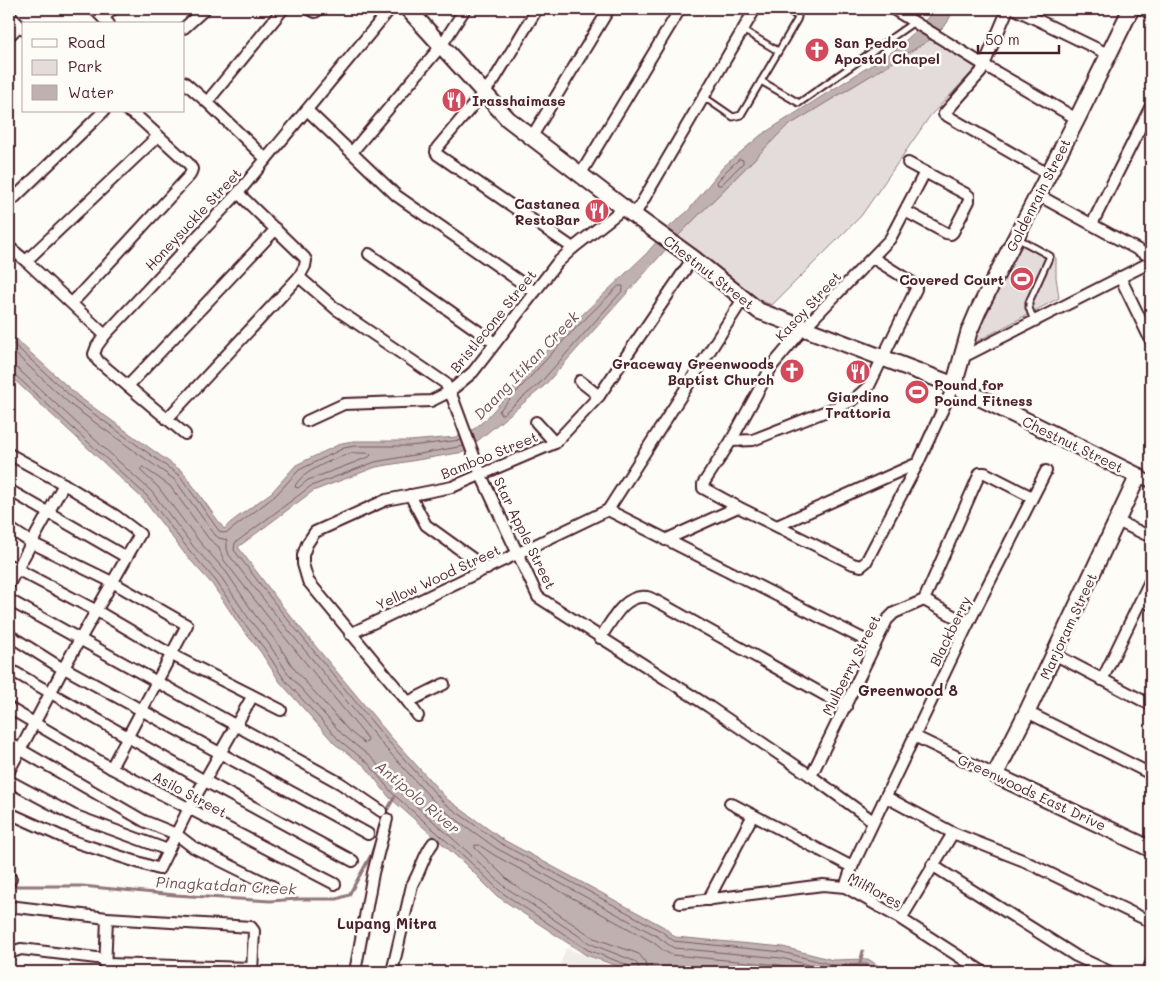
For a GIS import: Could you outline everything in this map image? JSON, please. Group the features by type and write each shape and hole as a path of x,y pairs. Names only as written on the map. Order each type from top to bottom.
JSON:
{"street":[{"path":"94,9 106,21 113,9"},
{"path":"185,27 205,9"},
{"path":"207,102 282,9"},
{"path":"309,9 316,12 320,9"},
{"name":"Honeysuckle Street","path":"185,434 98,361 94,354 97,346 105,335 238,193 390,9"},
{"name":"Chestnut Street","path":"408,9 508,119 629,212 693,258 759,311 954,385 1147,479"},
{"path":"352,152 441,46 465,9"},
{"path":"537,9 494,80 437,148 436,152 573,248"},
{"path":"531,138 609,9"},
{"path":"580,175 680,9"},
{"name":"Bristlecone Street","path":"307,420 344,404 430,401 451,396 473,372 557,263 573,248 629,212 704,97 755,9"},
{"path":"893,9 1077,119"},
{"path":"1008,9 980,72 944,114 1048,174"},
{"path":"1015,9 1110,55"},
{"name":"Goldenrain Street","path":"954,385 969,332 978,311 1110,55 1131,9"},
{"path":"1142,9 1151,14"},
{"path":"9,15 21,28 9,36"},
{"path":"185,83 266,159"},
{"path":"1092,224 1151,106"},
{"path":"307,110 397,196 535,292"},
{"path":"9,203 103,112"},
{"path":"72,303 190,175 192,169 188,163 139,118 130,112"},
{"path":"26,261 158,136"},
{"path":"905,211 951,234 969,201 969,196 908,163"},
{"name":"Kasoy Street","path":"738,507 703,488 703,484 731,441 772,366 804,328 890,239 925,172"},
{"path":"167,419 299,277 305,266 306,260 238,193"},
{"path":"961,358 1120,277 1150,255 1038,195"},
{"path":"128,386 276,230"},
{"path":"9,247 105,335"},
{"path":"369,254 495,343"},
{"name":"Bamboo Street","path":"418,716 308,581 303,564 303,555 307,544 315,532 361,510 386,500 452,487 554,443 599,396 693,258"},
{"path":"731,441 753,440 852,401 869,386 916,289 916,285 873,258"},
{"name":"Star Apple Street","path":"299,277 336,310 444,384 451,396 481,475 538,597 708,706 873,821"},
{"path":"1120,277 1151,341"},
{"path":"743,299 608,510 875,645"},
{"path":"580,381 599,396"},
{"path":"665,540 738,507 853,564 861,566 866,562 918,463 954,385"},
{"path":"536,422 554,443"},
{"path":"9,454 64,484 139,532 139,537 34,722 9,772"},
{"path":"777,526 918,463"},
{"name":"Blackberry","path":"844,887 873,821 968,624 1046,471"},
{"path":"968,624 924,600 980,473 985,473 1032,497"},
{"name":"Marjoram Street","path":"995,775 1027,712 1117,521 1147,479"},
{"path":"9,584 13,567 32,543 64,484"},
{"path":"9,490 126,557"},
{"path":"410,495 426,525 487,569"},
{"name":"Yellow Wood Street","path":"350,634 608,510"},
{"path":"1117,521 1151,537"},
{"path":"9,528 32,543 112,582 186,624 187,627 111,768"},
{"path":"13,567 97,611 172,655 281,710"},
{"path":"1102,680 1147,602 1151,580"},
{"path":"600,638 625,603 636,597 647,597 846,707"},
{"path":"9,600 340,783 384,815 355,972"},
{"name":"Mulberry Street","path":"811,776 887,620 894,613 924,600"},
{"path":"9,635 63,670 68,670 368,834"},
{"path":"1054,654 1151,705"},
{"path":"9,669 205,781 353,862"},
{"path":"408,702 444,684"},
{"path":"9,813 69,840 156,869 160,867 189,808 252,697"},
{"name":"Asilo Street","path":"9,708 111,768 335,884"},
{"path":"1027,712 1151,774"},
{"name":"Greenwoods East Drive","path":"914,736 1151,849"},
{"path":"9,743 144,821 176,834 193,846 272,886"},
{"path":"9,781 73,815 168,850"},
{"path":"886,797 953,833 1022,860 1151,922"},
{"path":"730,803 852,867"},
{"path":"708,900 753,815"},
{"path":"901,919 953,833"},
{"path":"392,972 412,885 419,875 427,850 433,843"},
{"path":"932,866 1076,956 1110,972"},
{"name":"Milflores","path":"680,903 823,884 844,887 901,919 983,972"},
{"path":"9,909 18,907 107,918 250,927 254,931 252,970 105,965 20,949 9,953"},
{"path":"105,965 107,918"},
{"path":"1148,972 1151,964"}],"lane":[{"path":"704,97 733,117 741,115 798,17 786,9"},
{"path":"761,81 799,103 918,24"},
{"path":"742,30 778,51"},
{"path":"1016,238 1050,256 1029,302 1029,308 1034,321"}],"shaded area":[{"path":"566,948 626,972 558,972"}],"green space":[{"path":"931,39 976,68 930,116 861,216 772,305 759,300 677,237 786,127"},
{"path":"1018,239 1056,258 1059,298 972,344 982,311"}],"water":[{"name":"Antipolo River","path":"935,9 954,9 947,23 931,39 786,127 677,237 544,386 464,452 376,467 313,491 238,547 283,607 390,736 447,799 502,839 664,927 675,937 783,947 833,960 868,959 888,972 634,972 586,955 497,896 463,862 389,797 365,766 335,744 280,682 212,584 185,554 143,499 9,375 9,333 79,397 183,472 224,529 272,492 296,465 342,443 353,441 410,441 456,437 474,429 486,419 561,335 647,253 668,228 688,211 723,167 761,135 895,50 917,30"}],"waterway":[{"name":"Pinagkatdan Creek","path":"385,814 394,798"},
{"name":"Pinagkatdan Creek","path":"9,886 82,886 175,895 270,901 337,899 349,895 371,855 379,832"},
{"path":"860,963 863,951"}],"place":[{"name":"San Pedro Apostol Chapel","path":"817,50"},
{"name":"Irasshaimase","path":"454,100"},
{"name":"Castanea RestoBar","path":"597,211"},
{"name":"Covered Court","path":"1022,279"},
{"name":"Graceway Greenwoods Baptist Church","path":"792,371"},
{"name":"Giardino Trattoria","path":"858,372"},
{"name":"Pound for Pound Fitness","path":"917,392"}],"district":[{"name":"Greenwood 8","path":"908,690"},
{"name":"Lupang Mitra","path":"387,923"}],"water label":[{"name":"Daang Itikan Creek","path":"526,365"}]}
